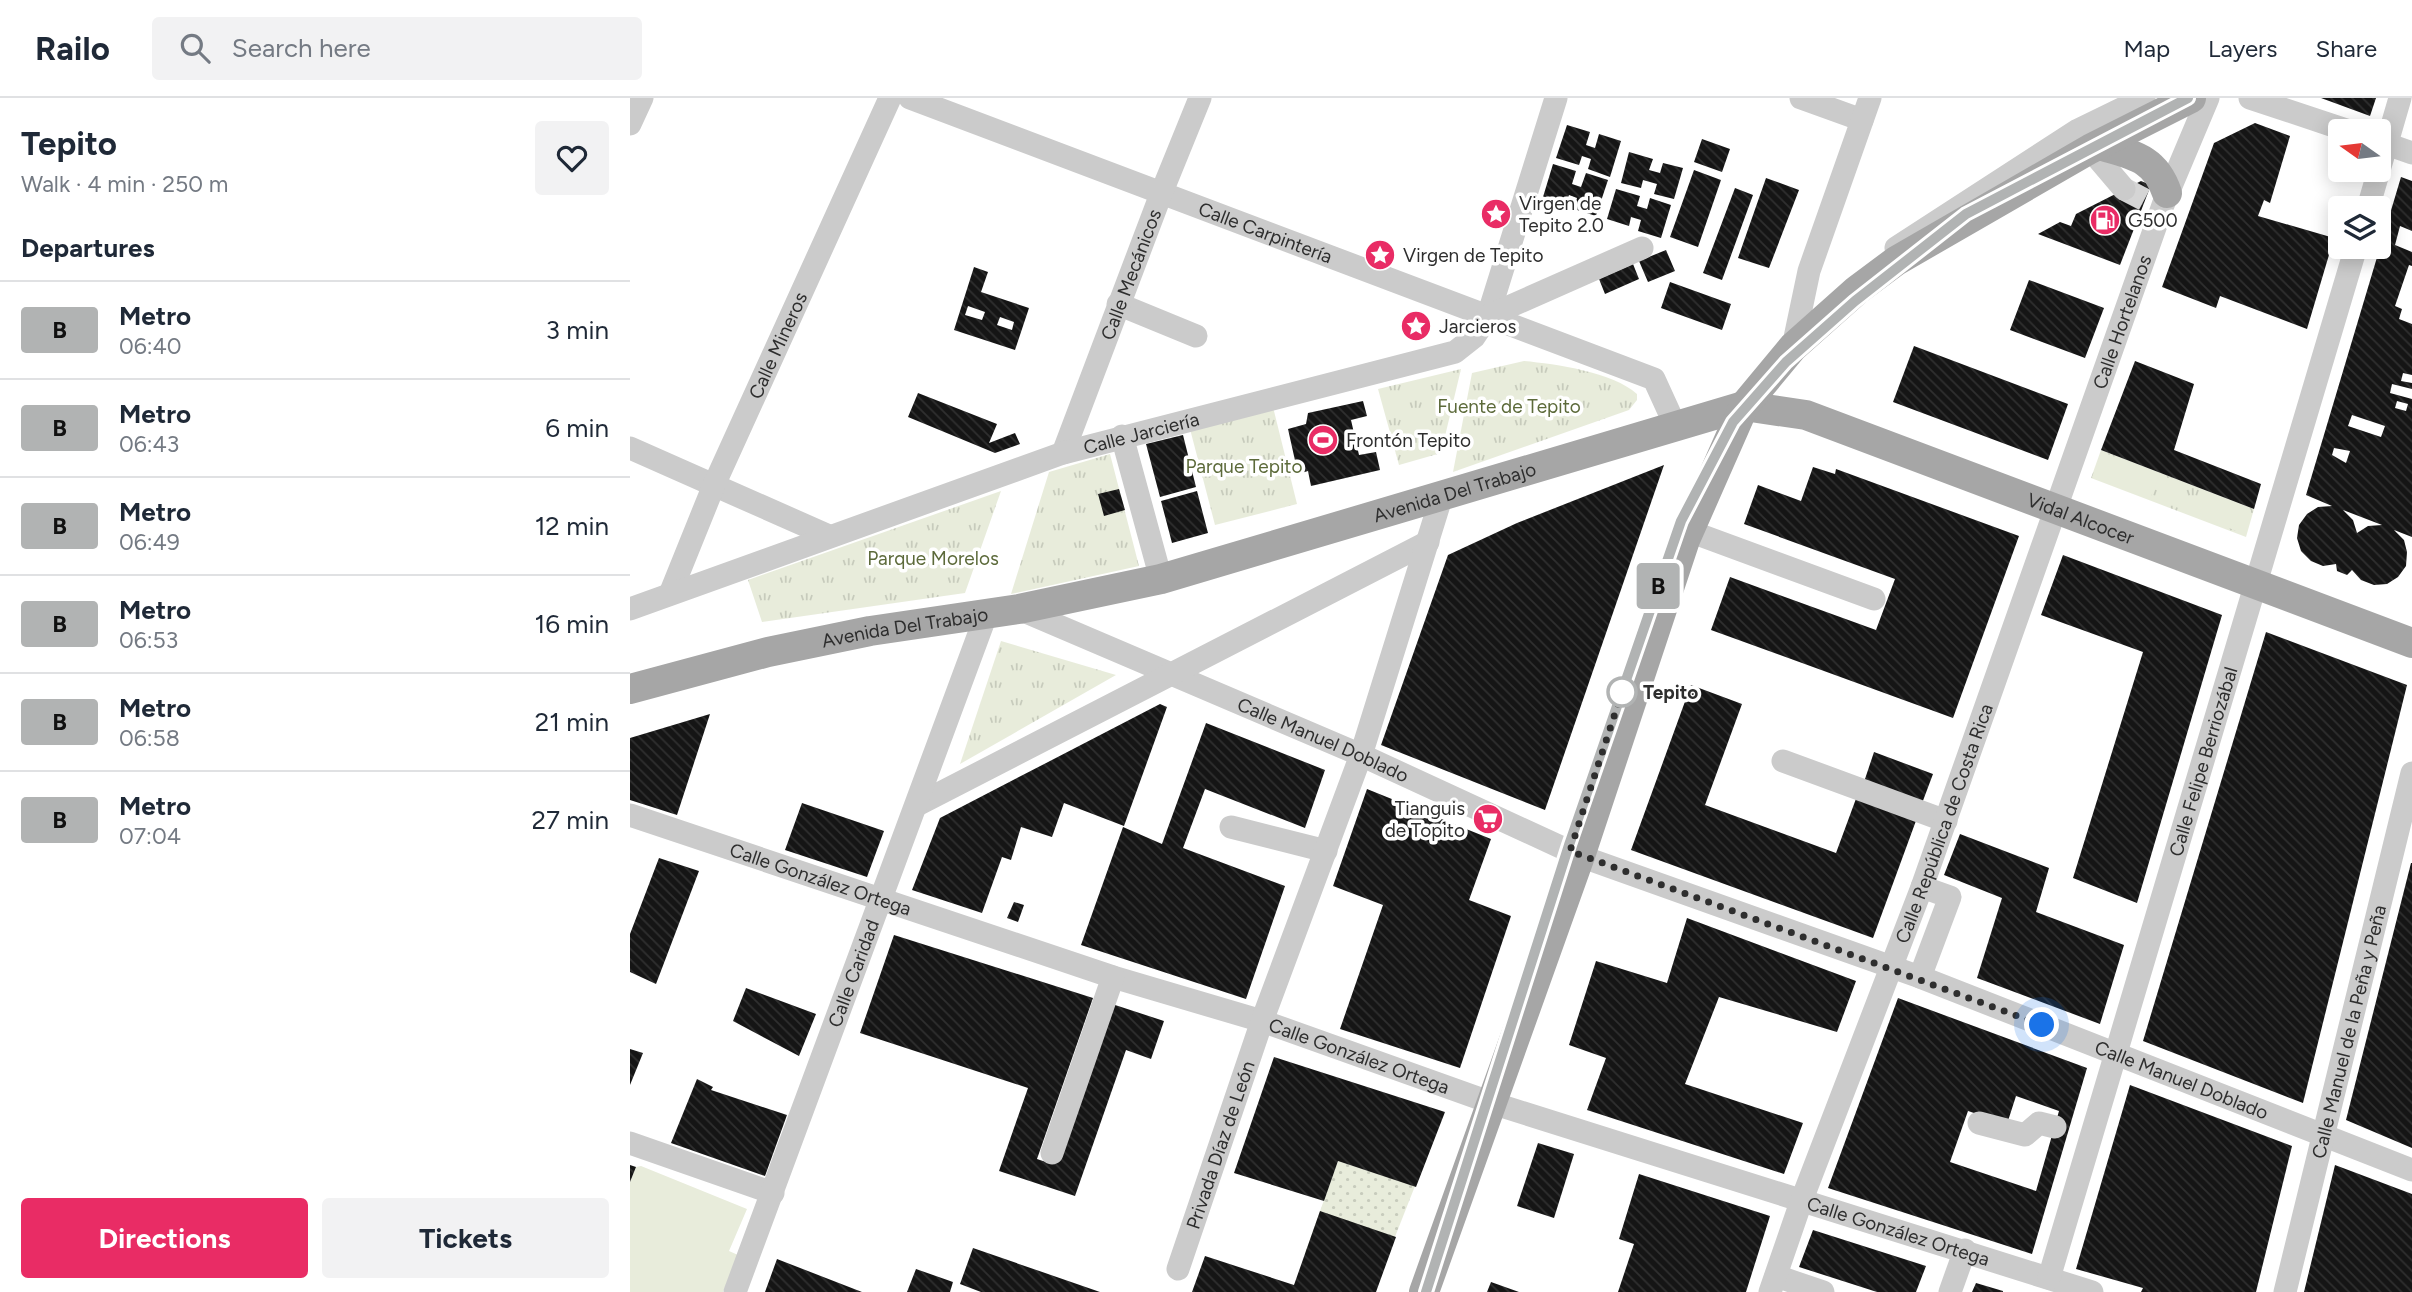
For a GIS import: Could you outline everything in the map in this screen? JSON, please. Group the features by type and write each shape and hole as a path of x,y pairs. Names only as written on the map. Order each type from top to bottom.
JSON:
{"main road":[{"path":"1424,1292 1486,1100 1689,531 1740,407 1794,340 1896,261 2094,147 2191,98"},
{"path":"2094,147 2137,157 2154,167 2158,199"},
{"name":"Vidal Alcocer","path":"1740,407 1806,415 2412,643"},
{"name":"Avenida Del Trabajo","path":"630,690 768,652 870,631 1019,609 1161,579 1740,407"}],"street":[{"path":"630,124 642,98"},
{"name":"Calle Mineros","path":"670,594 714,485 890,98"},
{"name":"Calle Carpintería","path":"910,98 1654,379 1675,425"},
{"name":"Calle Mecánicos","path":"1063,453 1160,194 1200,98"},
{"path":"1488,316 1556,98"},
{"path":"1801,98 1862,120"},
{"path":"1794,340 1809,271 1870,98"},
{"path":"1794,340 1905,240 2078,130 2144,98"},
{"name":"Calle Hortelanos","path":"2056,509 2158,199 2208,98"},
{"path":"2250,98 2328,124"},
{"path":"2391,122 2400,98"},
{"path":"2391,146 2412,153"},
{"path":"2094,147 2124,189"},
{"name":"Calle Jarciería","path":"630,609 1063,453 1455,352 1474,337 1488,316 1642,248"},
{"name":"Calle Felipe Berriozábal","path":"2036,1280 2072,1131 2116,1053 2352,259"},
{"path":"1118,304 1196,336"},
{"path":"1575,853 1659,589 1696,494 1740,407"},
{"path":"1122,436 1161,579"},
{"path":"630,447 829,536"},
{"name":"Privada Díaz de León","path":"1178,1269 1262,1021 1361,755 1442,495"},
{"name":"Calle República de Costa Rica","path":"1773,1284 1801,1202 1922,887 2056,509"},
{"path":"1689,531 1874,599"},
{"path":"917,805 1428,542"},
{"name":"Calle Manuel Doblado","path":"1019,609 1361,755 1575,853 1920,978 2412,1170"},
{"name":"Calle Caridad","path":"735,1292 774,1193 986,614"},
{"path":"1783,761 1946,821"},
{"name":"Calle Manuel de la Peña y Peña","path":"2286,1292 2322,1133 2412,772"},
{"name":"Calle González Ortega","path":"630,815 1113,977 1262,1021 1486,1100 1801,1202 1965,1250 2036,1280 2092,1292"},
{"path":"1231,827 1326,851"},
{"path":"1920,978 1950,897 1922,887"},
{"path":"1052,1153 1113,977"},
{"path":"1410,1292 1486,1100"},
{"path":"1979,1123 2025,1135 2039,1122 2072,1131"},
{"path":"630,1143 774,1193"},
{"path":"1950,1292 1965,1250"},
{"path":"1773,1284 1823,1292"}],"green space":[{"name":"Fuente de Tepito","path":"1524,361 1567,367 1614,380 1637,394 1637,400 1629,410 1453,472 1472,373"},
{"path":"1461,369 1441,453 1399,465 1378,389"},
{"name":"Parque Tepito","path":"1273,407 1297,504 1215,525 1190,429"},
{"path":"2101,450 2254,509 2246,537 2091,478"},
{"path":"2102,452 2160,474 2150,499 2092,477"},
{"name":"Parque Morelos","path":"1110,454 1139,566 1011,594 1049,472"},
{"name":"Parque Morelos","path":"1001,491 965,593 762,622 748,580"},
{"path":"2206,493 2251,510 2245,534 2199,517"},
{"path":"1001,641 1116,675 960,764"},
{"path":"1338,1161 1415,1186 1380,1275 1305,1253"},
{"path":"641,1166 747,1209 729,1251 738,1255 723,1292 630,1292 630,1182 636,1167"}],"building":[{"path":"2321,98 2376,98 2370,116"},
{"path":"2255,123 2290,136 2270,203 2264,200 2258,216 2328,236 2328,258 2307,329 2220,296 2216,308 2162,287 2214,143"},
{"path":"1567,125 1590,132 1586,145 1595,148 1599,134 1621,141 1610,177 1588,169 1591,159 1582,156 1579,165 1556,158"},
{"path":"1702,139 1730,149 1722,172 1694,162"},
{"path":"1629,152 1653,159 1649,170 1660,173 1663,163 1683,168 1674,199 1654,194 1657,184 1643,180 1641,188 1621,183"},
{"path":"1553,164 1576,171 1572,184 1581,187 1586,173 1608,180 1596,216 1574,209 1577,198 1569,195 1566,204 1543,197"},
{"path":"1694,170 1721,180 1698,247 1670,237"},
{"path":"2401,177 2412,181 2412,231 2400,226 2395,245 2412,252 2412,266 2409,265 2395,306 2402,309 2399,319 2412,324 2412,375 2403,373 2401,381 2412,383 2412,389 2392,384 2390,393 2412,399 2412,537 2394,530 2404,540 2407,552 2406,566 2398,577 2387,584 2374,585 2361,580 2352,570 2347,575 2337,571 2336,564 2323,566 2311,561 2301,551 2297,538 2299,525 2307,514 2318,507 2332,506 2306,495 2377,259 2391,259 2391,210","holes":["2397,401 2408,404 2406,411 2395,408","2352,415 2385,426 2381,437 2348,426","2334,448 2350,451 2346,463 2332,455","2343,510 2382,525 2368,526 2357,533 2353,520"]},
{"path":"1766,178 1799,190 1769,268 1738,258"},
{"name":"G500","path":"2141,181 2151,185 2120,265 2038,234 2060,222 2071,226 2076,214"},
{"path":"1735,188 1753,195 1722,280 1703,273"},
{"path":"1616,189 1640,196 1637,206 1647,209 1650,198 1671,205 1661,238 1638,231 1641,220 1631,217 1629,226 1607,219"},
{"path":"1666,250 1675,271 1648,282 1639,261"},
{"path":"1633,264 1639,279 1605,294 1599,279"},
{"path":"974,267 988,272 981,292 1029,308 1015,350 954,330","holes":["968,306 985,312 982,320 965,315","1000,317 1014,322 1012,330 997,325"]},
{"path":"2029,280 2104,308 2085,358 2010,330"},
{"path":"1670,282 1731,304 1722,330 1661,308"},
{"path":"1914,346 2068,404 2048,460 1893,402"},
{"path":"2135,361 2194,384 2174,450 2261,484 2254,509 2101,450"},
{"path":"918,393 997,424 989,443 1015,433 1020,444 995,453 908,417"},
{"name":"Frontón Tepito","path":"1363,401 1367,416 1351,420 1359,455 1376,452 1380,470 1311,486 1308,471 1298,474 1288,429 1306,424 1308,413"},
{"path":"1183,435 1196,487 1160,497 1146,444"},
{"path":"1664,465 1545,810 1381,745 1448,555 1517,523"},
{"path":"1813,467 1835,474 1836,469 2019,536 1953,718 1711,630 1730,577 1876,630 1895,579 1744,524 1758,485 1801,501"},
{"path":"1119,489 1125,510 1104,516 1098,494"},
{"path":"1197,491 1208,533 1172,543 1161,501"},
{"path":"2063,555 2222,615 2137,903 2073,878 2143,652 2041,615"},
{"path":"2266,632 2407,685 2303,1103 2143,1041"},
{"path":"1691,685 1742,704 1705,805 1836,853 1857,796 1917,818 1873,938 1631,850"},
{"path":"1160,704 1167,707 1124,826 1064,803 1052,837 1021,827 1011,860 1002,857 982,913 912,890 940,818"},
{"path":"710,714 677,815 630,800 630,738"},
{"path":"1206,723 1325,770 1305,828 1205,789 1183,848 1285,886 1246,999 1081,945 1123,827 1162,844"},
{"path":"1874,752 1933,774 1921,806 1863,785"},
{"path":"1367,789 1491,839 1469,900 1511,916 1460,1068 1340,1029 1383,905 1333,886"},
{"path":"802,803 884,831 867,877 785,850"},
{"path":"1960,834 2049,868 2036,912 2124,945 2100,1024 1977,978 2002,898 1944,875"},
{"path":"659,858 699,871 656,984 630,972 630,934"},
{"path":"2412,863 2412,1148 2346,1120"},
{"path":"1014,902 1024,905 1018,922 1007,918"},
{"path":"1687,918 1856,981 1837,1032 1719,997 1685,1084 1803,1123 1784,1174 1587,1110 1606,1058 1569,1045 1596,961 1667,983"},
{"path":"894,935 1093,998 1037,1159 1052,1164 1109,1003 1164,1021 1151,1059 1126,1050 1075,1196 999,1171 1028,1088 860,1033"},
{"path":"746,988 816,1014 799,1056 733,1021"},
{"path":"1898,998 2087,1068 2032,1254 1828,1188","holes":["2016,1096 2059,1111 2036,1191 1950,1162 1968,1111 2007,1124"]},
{"path":"630,1049 643,1053 630,1085"},
{"path":"1274,1057 1445,1112 1416,1187 1338,1161 1324,1201 1234,1173"},
{"path":"697,1079 713,1087 711,1090 787,1115 765,1176 671,1143"},
{"path":"2130,1085 2292,1146 2256,1292 2141,1292 2143,1288 2076,1269"},
{"path":"1538,1143 1574,1154 1554,1218 1517,1206"},
{"path":"630,1165 636,1167 630,1182"},
{"path":"2335,1165 2412,1194 2412,1292 2304,1292"},
{"path":"1639,1174 1770,1216 1746,1292 1618,1292 1634,1244 1619,1239"},
{"path":"1320,1211 1396,1237 1376,1292 1192,1292 1205,1256 1294,1285"},
{"path":"1813,1230 1926,1266 1916,1292 1877,1292 1799,1267"},
{"path":"973,1248 1100,1292 981,1292 960,1284"},
{"path":"777,1259 862,1292 765,1292"},
{"path":"916,1269 953,1282 950,1292 907,1292"},
{"path":"1491,1282 1519,1292 1487,1292"},
{"path":"1976,1283 2003,1291 2003,1292 1972,1292"}],"tunnel":[{"path":"2124,189 2145,200"}],"metro line":[{"name":"B","path":"1426,1292 1569,845 1681,521 1733,422 1786,362 1855,301 1966,214 2188,98"}],"place":[{"name":"Virgen de Tepito 2.0","path":"1496,214"},
{"name":"G500","path":"2105,220"},
{"name":"Virgen de Tepito","path":"1380,255"},
{"name":"Jarcieros","path":"1416,326"},
{"name":"Frontón Tepito","path":"1323,440"},
{"name":"Tepito","path":"1622,692"},
{"name":"Tianguis de Topito","path":"1488,819"}],"route":[{"path":"1622,692 1570,851 2042,1025"}]}
